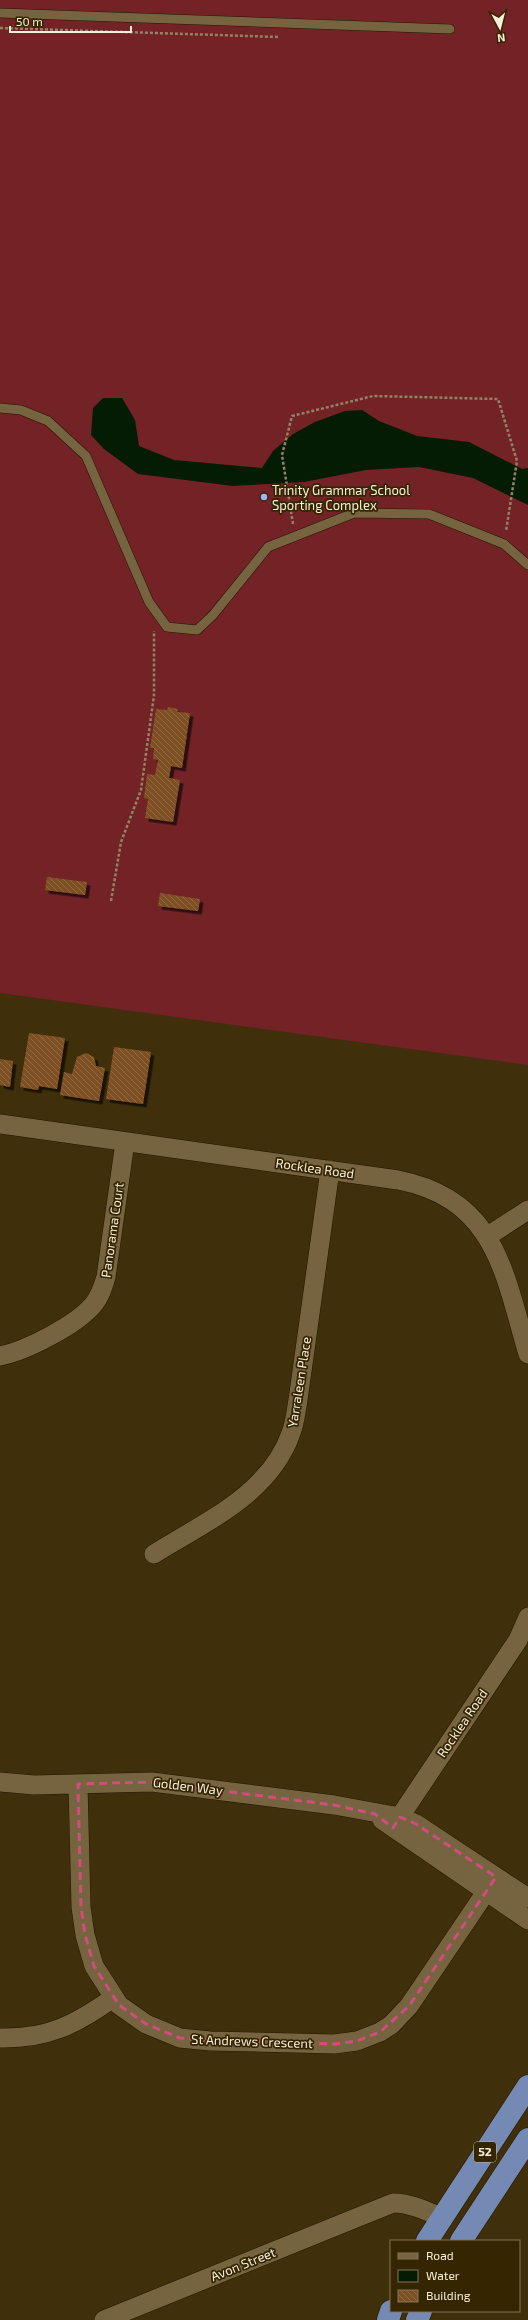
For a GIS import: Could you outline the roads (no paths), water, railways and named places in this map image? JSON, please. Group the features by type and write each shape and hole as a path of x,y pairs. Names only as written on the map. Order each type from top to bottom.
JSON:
{"highway":[{"name":"52","path":"435,2230 528,2086"},
{"name":"52","path":"462,2240 528,2139"},
{"path":"435,2230 462,2240"}],"street":[{"name":"Rocklea Road","path":"0,1124 398,1180 432,1189 450,1199 465,1210 488,1236 504,1272 528,1354"},
{"name":"Panorama Court","path":"0,1356 24,1350 35,1345 88,1311 100,1295 106,1277 125,1142"},
{"name":"Yarraleen Place","path":"154,1554 245,1496 259,1484 279,1458 291,1434 298,1400 330,1170"},
{"path":"488,1236 528,1210"},
{"name":"Rocklea Road","path":"396,1823 523,1642 528,1617"},
{"name":"Golden Way","path":"0,1782 34,1785 152,1782 334,1805 375,1814 396,1823 416,1824 491,1884 528,1920"},
{"name":"St Andrews Crescent","path":"78,1784 81,1907 85,1935 94,1966 113,1998 146,2024 180,2038 210,2041 334,2044 357,2041 380,2032 401,2016 491,1884"},
{"name":"Golden Way","path":"491,1884 528,1898"},
{"path":"0,2038 31,2037 60,2030 77,2022 113,1998"},
{"name":"Avon Street","path":"104,2320 382,2208 399,2211 435,2230"}],"lane":[{"path":"0,13 450,29"},
{"path":"0,408 21,410 48,421 86,456 149,602 167,627 197,630 213,615 268,547 354,513 428,514 504,544 528,565"}],"water":[{"path":"103,398 122,398 135,420 139,446 174,460 262,468 273,451 293,434 315,422 345,411 362,410 379,421 417,436 469,442 522,469 528,468 528,505 473,478 419,467 366,470 304,482 233,486 138,474 104,449 91,435 93,408"}],"place":[{"name":"Trinity Grammar School Sporting Complex","path":"264,497"}]}
